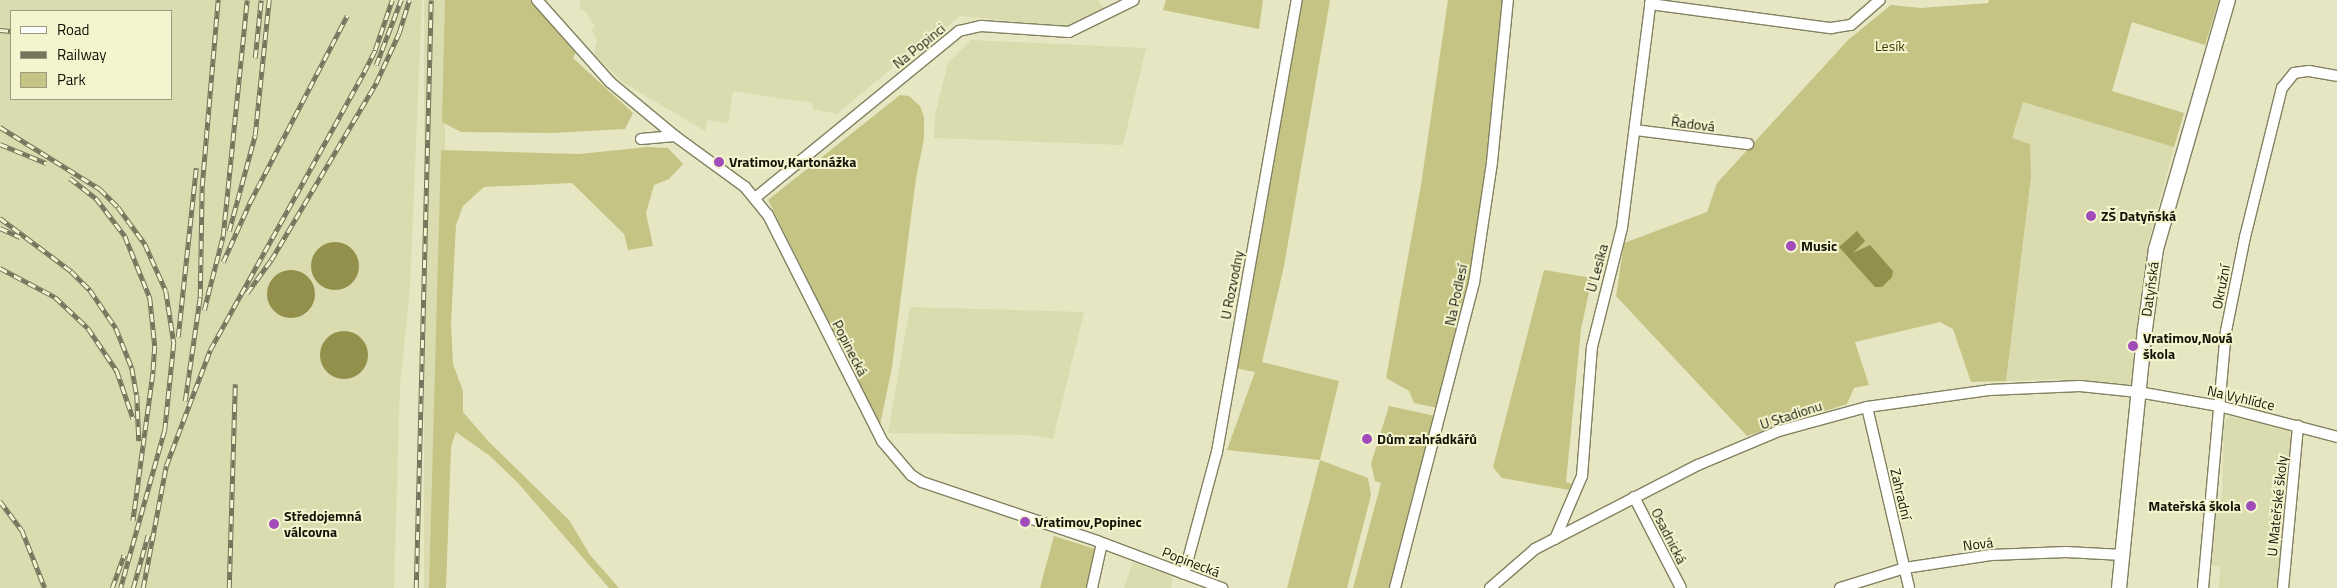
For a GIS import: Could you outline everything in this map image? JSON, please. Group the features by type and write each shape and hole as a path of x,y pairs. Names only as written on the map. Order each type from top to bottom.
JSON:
{"main road":[{"name":"Datyňská","path":"2120,588 2148,304 2162,223 2228,0"}],"street":[{"name":"Popinecká","path":"537,0 610,82 675,136 745,187 768,215 882,441 900,465 922,482 1102,542 1222,588"},
{"name":"Na Popinci","path":"754,198 959,31 981,26 1069,32 1134,0"},
{"name":"U Rozvodny","path":"1184,574 1217,452 1297,0"},
{"name":"Na Podlesí","path":"1395,588 1474,283 1492,162 1508,0"},
{"path":"1651,2 1831,28 1851,25 1880,0"},
{"name":"U Lesíka","path":"1555,539 1582,476 1592,347 1622,228 1651,2"},
{"name":"Okružní","path":"2203,588 2226,331 2244,237 2282,88 2294,73 2309,70 2337,76"},
{"name":"Řadová","path":"1635,130 1748,144"},
{"path":"641,139 675,136"},
{"name":"U Stadionu","path":"1490,588 1535,549 1634,497 1779,431 1867,407 1989,390 2080,386 2138,392"},
{"name":"Na Vyhlídce","path":"2138,392 2219,406 2337,437"},
{"name":"Zahradní","path":"1867,407 1909,588"},
{"name":"U Mateřské školy","path":"2283,588 2298,426"},
{"name":"Osadnická","path":"1634,497 1681,588"},
{"path":"1092,588 1102,542"},
{"name":"Nová","path":"1840,588 1904,568 1991,555 2066,552 2122,555"}],"shaded area":[{"path":"0,0 422,0 410,288 400,385 394,588 0,588"},
{"path":"424,0 445,0 445,588 424,588"},
{"path":"580,0 1098,0 1104,9 1071,27 960,16 903,63 894,61 891,69 837,114 813,109 812,103 733,91 728,123 708,120 705,131 624,83 594,54 597,40 591,30 595,27 586,12 580,9"},
{"path":"971,40 1146,48 1123,145 934,138 935,115 948,63"},
{"name":"ZŠ Datyňská","path":"2023,102 2174,147 2148,244 2131,385 2054,379 2006,381 2031,177 2012,138"},
{"path":"1857,231 1865,241 1853,253 1870,245 1893,271 1892,277 1882,287 1875,287 1839,247"},
{"path":"330,242 340,242 352,249 359,261 359,271 352,283 340,290 330,290 322,286 315,279 311,271 311,261 315,253 322,246"},
{"path":"286,270 296,270 308,277 315,289 315,299 308,311 296,318 286,318 278,314 271,307 267,299 267,289 271,281 278,274"},
{"path":"910,307 1084,312 1053,439 1027,435 888,433"},
{"path":"339,331 349,331 361,338 368,350 368,360 361,372 349,379 339,379 331,375 324,368 320,360 320,350 324,342 331,335"},
{"name":"Mateřská škola","path":"2230,416 2289,429 2291,435 2277,588 2219,588 2220,566 2212,566 2214,517 2222,495 2224,422"},
{"path":"1133,562 1173,577 1171,588 1124,588"}],"green space":[{"path":"445,0 537,0 550,15 548,21 576,52 573,58 633,113 625,129 553,133 461,132 442,122"},
{"path":"1166,0 1263,0 1259,29 1163,10"},
{"path":"1301,0 1330,0 1284,266 1262,362 1339,381 1320,460 1227,450 1255,372 1235,368"},
{"path":"1448,0 1505,0 1492,126 1470,277 1438,408 1414,403 1409,391 1386,378 1421,185"},
{"name":"Lesík","path":"1989,0 2219,0 2205,45 2132,22 2112,91 2184,113 2174,147 2023,102 2012,138 2030,144 2031,177 2006,381 1971,382 1953,329 1940,322 1855,342 1869,385 1854,388 1847,404 1747,436 1616,296 1624,243 1707,212 1717,183 1848,40 1891,5 1921,8 1988,3"},
{"path":"900,95 909,96 920,106 924,117 924,139 916,178 892,367 880,425 768,200"},
{"path":"648,147 668,148 683,164 669,179 654,185 646,213 653,246 628,250 624,234 572,183 484,187 463,206 456,225 451,324 453,364 463,391 463,412 489,442 569,520 590,555 619,588 609,588 518,483 490,456 456,432 451,447 446,588 429,588 441,150 579,154"},
{"path":"1544,270 1592,278 1581,329 1566,482 1577,485 1575,491 1502,478 1493,467"},
{"path":"1389,406 1435,416 1391,588 1353,588 1381,483 1375,481 1371,464"},
{"path":"1320,460 1368,478 1371,495 1347,588 1287,588"},
{"path":"1054,536 1095,549 1087,588 1040,588"}],"railway":[{"path":"185,401 200,297 202,186 218,0"},
{"path":"204,310 223,236 247,0"},
{"path":"255,58 261,0"},
{"path":"229,231 255,135 269,0"},
{"path":"143,588 166,466 210,350 364,72 375,50 392,0"},
{"path":"376,65 401,0"},
{"path":"247,293 271,260 376,83 399,33 409,0"},
{"path":"416,588 431,0"},
{"path":"223,262 250,202 347,16"},
{"path":"0,30 10,31"},
{"path":"0,127 100,189 118,207 145,244 166,291 174,343 165,430 121,588"},
{"path":"0,144 46,163"},
{"path":"178,337 196,168"},
{"path":"70,178 96,198 125,236 150,298 155,346 153,374 133,521"},
{"path":"0,218 71,271 90,290 116,328 132,368 137,395 139,441"},
{"path":"0,228 20,237"},
{"path":"0,268 55,297 88,328 117,371 133,418"},
{"path":"229,588 235,384"},
{"path":"0,501 22,530 45,588"},
{"path":"133,588 148,535"},
{"path":"112,588 124,555"}],"place":[{"name":"Vratimov,Kartonážka","path":"719,162"},
{"name":"ZŠ Datyňská","path":"2091,216"},
{"name":"Music","path":"1791,246"},
{"name":"Vratimov,Nová škola","path":"2133,346"},
{"name":"Dům zahrádkářů","path":"1367,439"},
{"name":"Mateřská škola","path":"2251,506"},
{"name":"Vratimov,Popinec","path":"1025,522"},
{"name":"Středojemná válcovna","path":"274,524"}]}
